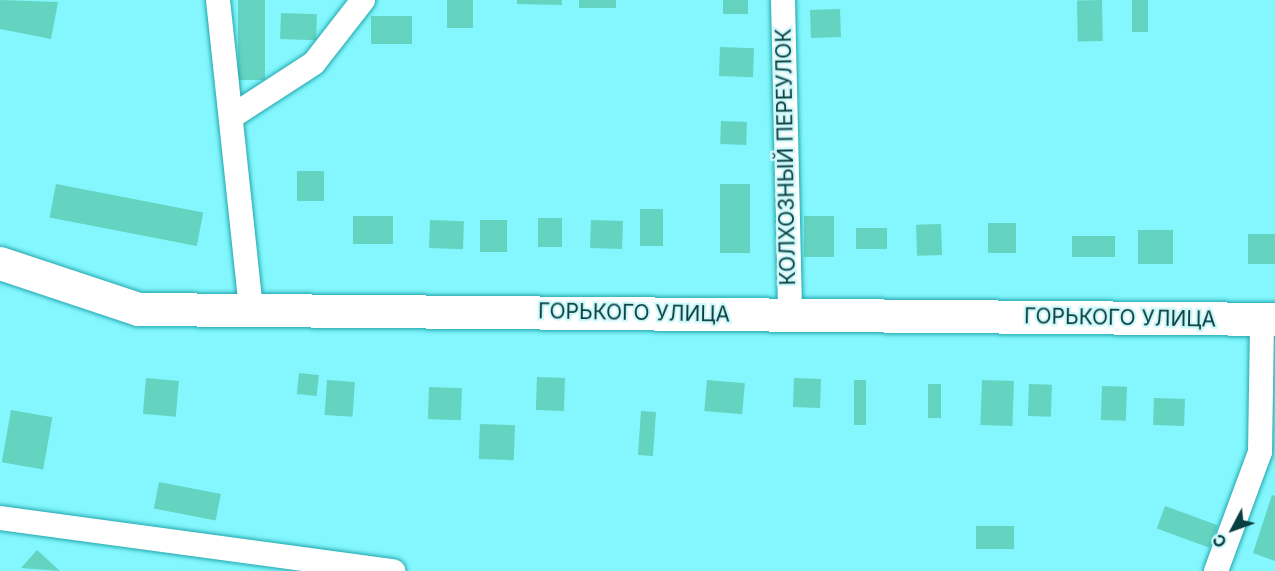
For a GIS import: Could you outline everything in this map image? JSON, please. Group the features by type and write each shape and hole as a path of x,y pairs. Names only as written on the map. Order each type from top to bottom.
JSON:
{"street":[{"path":"218,0 251,310"},
{"path":"231,117 314,63 363,0"},
{"name":"КОЛХОЗНЫЙ ПЕРЕУЛОК","path":"783,0 790,315"},
{"name":"ГОРЬКОГО УЛИЦА","path":"0,263 138,309 1269,319"},
{"path":"1215,571 1260,452 1269,319"},
{"path":"0,518 393,571"}],"building":[{"path":"0,0 58,2 51,39 0,29"},
{"path":"238,0 265,0 265,80 238,80"},
{"path":"447,0 473,0 473,28 447,28"},
{"path":"517,0 562,0 562,5 517,4"},
{"path":"579,0 616,0 616,8 579,8"},
{"path":"723,0 748,0 748,14 723,14"},
{"path":"1077,0 1102,0 1103,41 1078,41"},
{"path":"1132,0 1148,0 1148,32 1132,32"},
{"path":"840,9 841,37 811,38 810,10"},
{"path":"281,13 317,14 316,40 280,39"},
{"path":"371,16 412,16 412,44 371,44"},
{"path":"720,47 754,48 753,77 719,76"},
{"path":"721,121 747,122 746,145 720,144"},
{"path":"297,171 324,171 324,201 297,201"},
{"path":"56,184 203,213 197,246 50,217"},
{"path":"720,184 750,184 750,253 720,253"},
{"path":"640,209 663,209 663,246 640,246"},
{"path":"353,216 393,216 393,244 353,244"},
{"path":"804,216 834,216 834,257 804,257"},
{"path":"538,218 562,218 562,247 538,247"},
{"path":"430,220 464,221 463,249 429,248"},
{"path":"480,220 507,220 507,252 480,252"},
{"path":"591,220 623,221 622,249 590,248"},
{"path":"988,223 1016,223 1016,253 988,253"},
{"path":"941,224 942,255 917,256 916,225"},
{"path":"856,228 887,228 887,249 856,249"},
{"path":"1138,230 1173,230 1173,264 1138,264"},
{"path":"1248,234 1275,234 1275,264 1248,264"},
{"path":"1072,236 1115,236 1115,257 1072,257"},
{"path":"299,373 319,375 317,396 297,394"},
{"path":"537,377 565,378 564,411 536,410"},
{"path":"146,378 179,381 176,417 143,414"},
{"path":"794,378 821,379 820,408 793,407"},
{"path":"327,380 355,382 352,417 325,415"},
{"path":"707,380 745,383 742,414 704,411"},
{"path":"854,380 866,380 866,425 854,425"},
{"path":"982,380 1014,381 1012,426 980,425"},
{"path":"928,384 941,384 941,418 928,418"},
{"path":"1029,384 1052,385 1051,417 1028,416"},
{"path":"1102,386 1127,387 1126,421 1101,420"},
{"path":"429,387 462,388 461,420 428,419"},
{"path":"1154,398 1185,399 1184,426 1153,425"},
{"path":"11,410 52,417 43,469 2,462"},
{"path":"641,411 656,412 653,456 638,455"},
{"path":"480,424 515,425 514,460 479,459"},
{"path":"159,482 221,494 216,521 154,509"},
{"path":"1272,495 1275,496 1275,561 1253,553"},
{"path":"1165,506 1218,525 1209,548 1157,529"},
{"path":"976,526 1014,526 1014,549 976,549"},
{"path":"37,550 60,571 21,568"}]}
